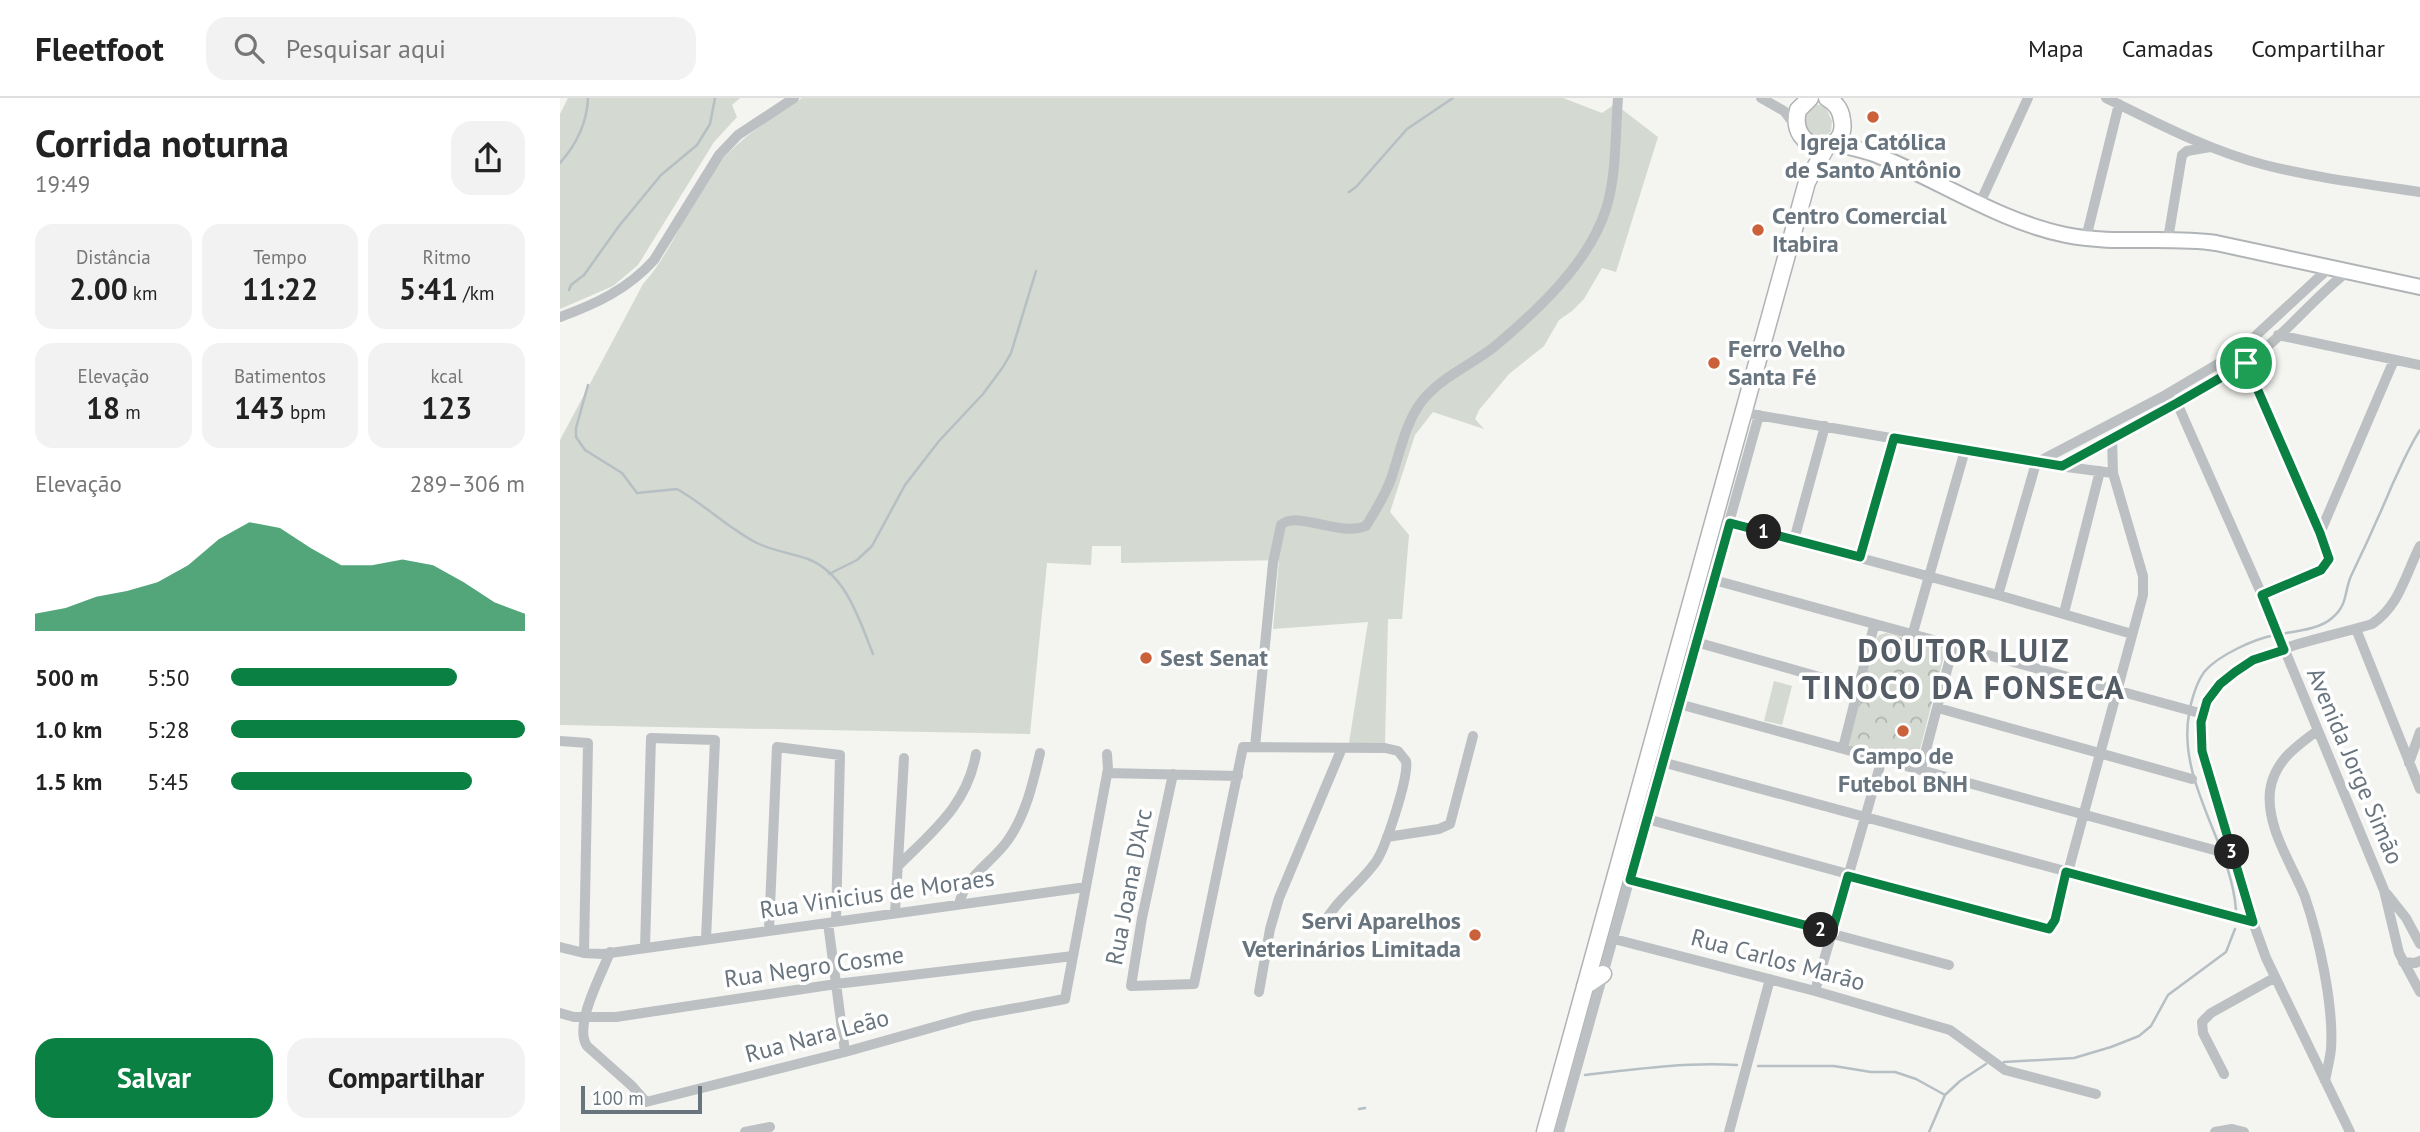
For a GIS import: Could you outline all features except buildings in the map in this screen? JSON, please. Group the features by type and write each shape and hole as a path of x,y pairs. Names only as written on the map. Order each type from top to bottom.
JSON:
{"highway":[{"path":"1545,1132 1752,414 1807,182 1806,154 1796,116 1808,99"},
{"path":"1807,182 1830,144 1842,130 1842,120 1833,100"},
{"path":"1800,133 1809,144 1821,147 1830,144"},
{"path":"1585,986 1603,974"}],"main road":[{"path":"1842,120 1851,136 1874,154"},
{"path":"1830,144 1874,154 2048,231 2086,238 2168,239 2216,243 2420,287"}],"street":[{"path":"560,317 592,305 641,275 654,260 719,155 738,135 794,98"},
{"path":"1255,747 1273,563 1281,525 1295,519 1347,530 1366,526 1390,481 1409,422 1423,400 1438,384 1492,349 1537,310 1582,256 1598,231 1607,207 1612,185 1618,98"},
{"path":"1980,203 2028,98"},
{"path":"2106,98 2213,147 2264,164 2339,180 2420,192"},
{"path":"1765,100 1784,104 1808,99"},
{"path":"1765,100 1790,117 1800,133"},
{"path":"2086,238 2119,104"},
{"path":"2168,239 2182,155 2187,151 2213,147"},
{"path":"1998,595 2036,463 2162,397 2238,352 2329,268"},
{"path":"2062,466 2246,363 2322,291 2347,272"},
{"path":"2278,335 2420,365"},
{"path":"2238,352 2246,363 2328,554 2327,564 2321,570 2262,595"},
{"path":"2320,533 2394,360"},
{"path":"2162,397 2177,403"},
{"name":"Avenida Jorge Simão","path":"2177,403 2262,595 2385,890 2396,945 2419,989"},
{"path":"2132,413 2138,424"},
{"path":"1559,1132 1679,704 1688,643 1714,580 1730,523 1752,414 2036,463 2113,473"},
{"path":"1794,540 1825,426"},
{"path":"1860,557 1894,438"},
{"path":"1647,820 2049,929 2055,920 2145,589 2113,473 2112,438"},
{"path":"1912,636 1965,450"},
{"path":"2064,613 2099,471"},
{"path":"1730,523 2064,613 2132,634"},
{"path":"2194,712 2220,684 2280,640 2356,629 2372,624 2386,614 2416,564 2420,545"},
{"path":"1714,580 2194,712"},
{"path":"1843,748 1874,626"},
{"path":"2356,629 2420,789"},
{"path":"1688,643 1858,688"},
{"path":"1921,769 1953,647"},
{"path":"1679,704 2214,850"},
{"path":"1938,708 2192,779"},
{"path":"2194,712 2202,751 2253,922 2274,978 2350,1132"},
{"path":"2318,731 2292,750 2281,762 2273,778 2270,793 2277,833 2305,897 2324,968 2331,1050 2325,1081"},
{"path":"2409,763 2420,732"},
{"path":"1387,838 1439,830 1450,824 1472,736"},
{"path":"645,948 651,738 715,740 706,939"},
{"path":"560,741 588,743 584,954"},
{"path":"769,930 776,747 840,755 832,922 836,984 845,1052"},
{"path":"1107,773 1238,776 1243,747 1392,749 1404,755 1406,772 1387,838 1376,862 1331,909 1323,925"},
{"path":"1259,992 1270,929 1279,898 1342,748"},
{"path":"958,904 968,881 1010,837 1026,807 1040,753"},
{"path":"898,866 959,802 973,772 976,754"},
{"path":"1086,887 1109,761 1107,754"},
{"path":"895,913 904,758"},
{"path":"1815,991 1882,759"},
{"path":"1662,762 2253,922"},
{"name":"Rua Joana D'Arc","path":"1173,774 1142,918 1131,986 1194,984 1238,776"},
{"path":"1630,880 1949,965"},
{"name":"Rua Vinicius de Moraes","path":"560,947 584,954 610,952 1086,887"},
{"name":"Rua Nara Leão","path":"610,952 586,1017 582,1032 584,1042 646,1102 845,1052 973,1016 1065,999 1086,887"},
{"name":"Avenida Jorge Simão","path":"2385,890 2406,918 2419,942"},
{"path":"2394,930 2406,918 2420,918"},
{"path":"2396,945 2406,938 2419,942"},
{"name":"Rua Carlos Marão","path":"1614,939 1932,1024 1950,1030 2005,1070 2096,1094"},
{"name":"Rua Negro Cosme","path":"560,1013 586,1017 616,1017 836,984 1073,956"},
{"path":"2403,962 2415,964 2420,961"},
{"name":"Avenida Jorge Simão","path":"2419,989 2420,972"},
{"path":"2224,1074 2203,1033 2202,1022 2211,1013 2274,978"},
{"path":"1728,1132 1770,979"},
{"path":"745,1132 770,1127"},
{"path":"2215,1132 2232,1129 2244,1132"}],"green space":[{"path":"568,98 740,98 732,105 737,117 714,142 638,265 613,286 560,309 560,114"},
{"path":"802,98 1563,98 1602,113 1615,104 1658,137 1616,272 1602,268 1584,299 1559,320 1544,346 1509,374 1479,410 1475,419 1484,429 1433,412 1415,435 1390,512 1409,535 1402,619 1388,619 1385,743 1349,743 1368,622 1273,629 1279,560 1121,563 1121,546 1092,546 1091,565 1047,563 1030,734 560,725 560,440 643,284 663,258 711,173 731,150"},
{"path":"1814,104 1825,106 1832,121 1831,131 1823,137 1807,134 1802,117"},
{"path":"1886,633 1941,647 1945,652 1918,757 1912,764 1850,748 1849,744 1876,639"},
{"path":"1774,681 1792,686 1782,725 1764,721"}],"waterway":[{"path":"560,163 580,133 588,98"},
{"path":"569,290 571,285 584,275 619,226 661,175 697,145 710,124 715,98"},
{"path":"1349,192 1407,129 1453,98"},
{"path":"829,574 857,560 872,546 905,485 1003,367 1011,353 1036,271"},
{"path":"588,385 576,428 576,437 585,450 622,473 637,493 677,489 757,543 808,559 821,566 842,586 850,599 873,654"},
{"path":"2281,634 2321,625 2341,608 2351,576 2420,430"},
{"path":"2190,708 2200,679 2211,665 2237,648 2275,635"},
{"path":"2189,714 2187,739 2191,764 2197,788 2225,861 2236,910"},
{"path":"2004,1062 2074,1058 2139,1036 2151,1026 2168,995 2226,952 2235,929"},
{"path":"1929,1132 1945,1095 1960,1081 1986,1064"},
{"path":"1585,1075 1680,1065 1737,1065"},
{"path":"1758,1066 1834,1066 1871,1072 1895,1072 1916,1079 1945,1095"},
{"path":"1359,1109 1365,1108"}],"place":[{"name":"Igreja Católica de Santo Antônio","path":"1873,117"},
{"name":"Centro Comercial Itabira","path":"1758,230"},
{"name":"Ferro Velho Santa Fé","path":"1714,363"},
{"name":"Sest Senat","path":"1146,658"},
{"name":"Campo de Futebol BNH","path":"1903,731"},
{"name":"Servi Aparelhos Veterinários Limitada","path":"1475,935"}],"district":[{"name":"DOUTOR LUIZ TINOCO DA FONSECA","path":"1964,670"}],"route":[{"path":"2246,363 2329,559 2325,568 2262,595 2284,650 2253,660 2220,684 2207,701 2201,722 2202,751 2253,922 2066,872 2055,920 2049,929 1848,876 1832,932 1630,880 1730,523 1860,557 1894,438 2062,466 2246,363"}]}
